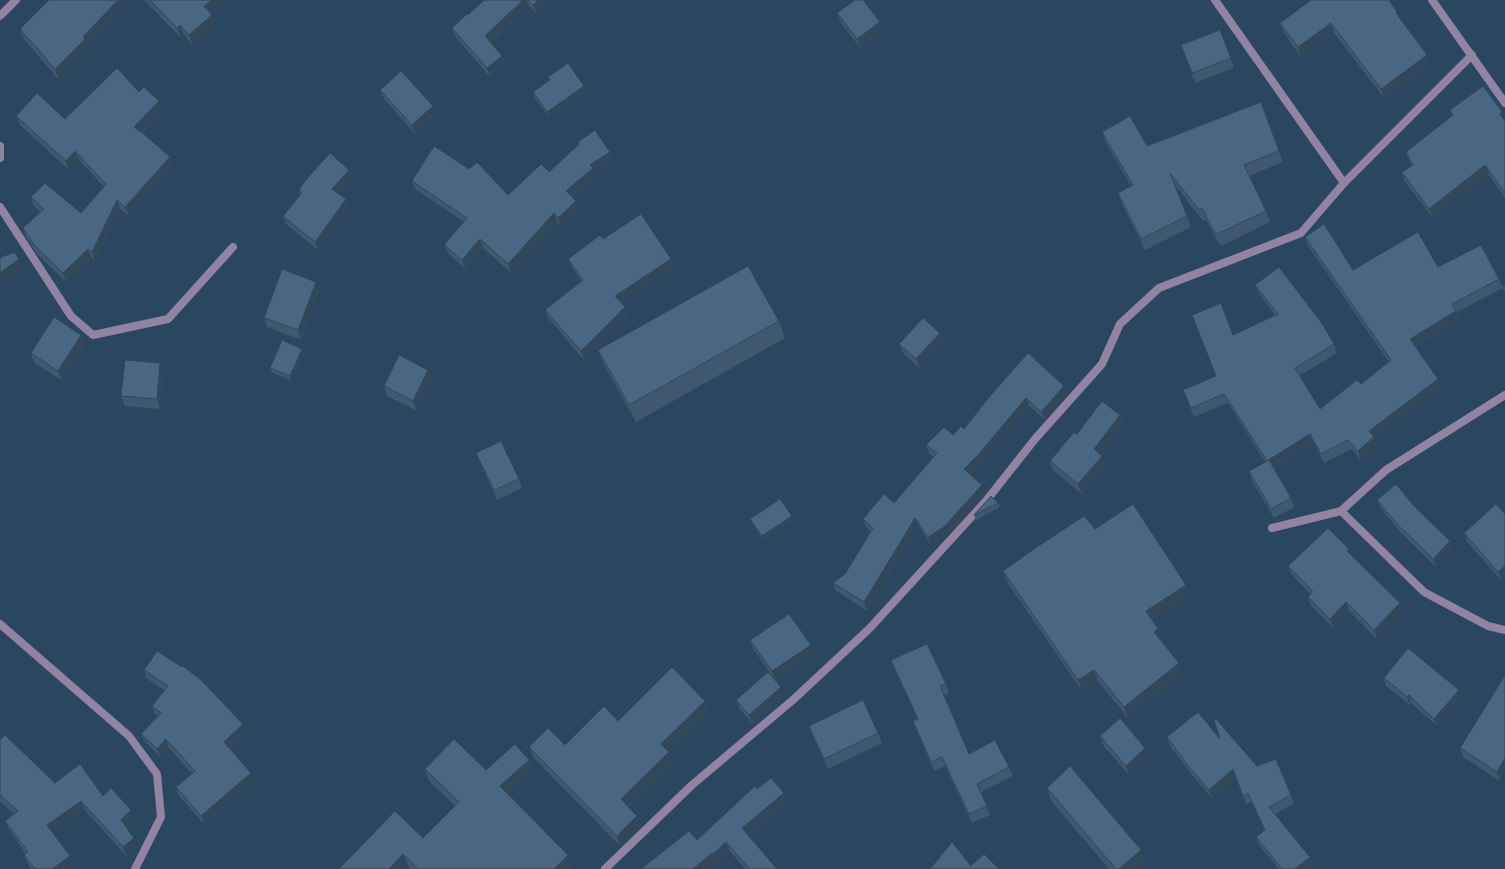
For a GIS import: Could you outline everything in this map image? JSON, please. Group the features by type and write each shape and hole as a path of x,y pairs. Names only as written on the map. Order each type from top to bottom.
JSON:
{"street":[{"path":"0,16 16,0"},
{"path":"1215,0 1344,183"},
{"path":"1432,0 1505,103"},
{"path":"606,869 692,785 794,699 870,628 986,500 1035,439 1102,364 1120,324 1159,288 1301,233 1344,183 1472,55"},
{"path":"0,146 0,158"},
{"path":"0,207 72,316 93,335 168,319 233,247"},
{"path":"1272,528 1341,511 1386,470 1505,395"},
{"path":"1341,511 1424,592 1488,626 1505,630"},
{"path":"0,624 129,736 157,774 161,817 135,869"}],"building":[{"path":"49,0 118,0 83,37 85,39 55,69 20,29"},
{"path":"150,0 212,0 204,6 212,15 189,35 180,25 177,28"},
{"path":"484,0 523,0 485,36 502,56 487,68 452,28"},
{"path":"528,0 538,0 533,5"},
{"path":"855,0 863,0 880,22 857,39 837,13"},
{"path":"1311,0 1389,0 1397,12 1396,13 1427,55 1381,89 1331,23 1298,47 1280,23"},
{"path":"1220,30 1231,58 1192,73 1181,45"},
{"path":"568,63 584,86 547,112 533,92 550,80 548,77"},
{"path":"117,68 139,92 144,87 159,101 134,127 170,157 125,207 117,200 92,252 88,249 63,273 34,245 23,228 44,209 31,197 45,183 81,213 106,184 75,151 66,161 16,116 37,93 65,119"},
{"path":"401,71 433,106 412,125 380,90"},
{"path":"1483,86 1502,112 1500,114 1505,121 1505,193 1485,165 1429,209 1402,172 1413,165 1406,152 1453,115 1450,110"},
{"path":"1261,102 1279,151 1244,165 1266,211 1217,234 1202,208 1199,210 1170,173 1187,216 1141,239 1118,193 1133,185 1102,132 1130,116 1147,146"},
{"path":"595,130 610,152 590,165 593,168 566,191 576,201 558,218 554,213 508,264 480,239 462,260 444,245 467,218 412,181 434,146 469,169 477,162 508,195 541,164 549,172 579,144 578,142"},
{"path":"330,153 349,170 332,189 346,199 315,242 283,216 302,193 299,190 305,181"},
{"path":"641,214 671,259 615,296 625,307 581,351 545,310 583,280 568,259 600,235 603,239"},
{"path":"1324,224 1353,270 1418,232 1438,267 1481,245 1499,279 1452,304 1456,311 1410,339 1438,379 1369,431 1374,437 1358,451 1348,440 1321,454 1310,434 1267,461 1224,394 1191,408 1183,390 1216,376 1192,315 1221,303 1233,335 1278,314 1255,285 1279,267 1321,322 1334,344 1295,368 1320,409 1357,380 1361,384 1391,360 1305,237"},
{"path":"14,252 19,259 0,273 0,258"},
{"path":"748,266 779,321 629,405 598,350"},
{"path":"282,269 316,282 298,330 264,318"},
{"path":"54,317 81,335 58,371 31,353"},
{"path":"923,318 940,333 916,359 899,344"},
{"path":"282,340 302,349 290,376 270,368"},
{"path":"1028,353 1064,386 1041,412 1026,398 979,454 964,469 982,485 944,527 928,537 915,518 864,602 833,583 845,574 873,528 863,519 884,494 894,503 937,453 926,445 944,427 953,435 961,426 964,429 990,396"},
{"path":"399,355 428,370 413,401 384,386"},
{"path":"125,360 160,363 157,399 121,396"},
{"path":"1102,401 1120,415 1094,449 1102,456 1078,484 1050,461 1074,432 1077,434"},
{"path":"501,441 519,479 494,490 476,453"},
{"path":"1269,460 1291,498 1271,509 1249,471"},
{"path":"1396,484 1414,506 1450,541 1433,559 1397,524 1377,500"},
{"path":"991,496 998,503 974,515"},
{"path":"780,499 792,516 762,536 750,519"},
{"path":"1133,504 1186,585 1146,611 1158,629 1154,632 1179,663 1124,707 1094,670 1078,680 1003,571 1084,516 1095,529"},
{"path":"1496,504 1505,514 1505,566 1498,572 1464,533"},
{"path":"1328,528 1349,549 1347,551 1400,603 1374,630 1346,602 1330,619 1308,597 1313,592 1288,566"},
{"path":"789,614 811,645 772,671 750,640"},
{"path":"927,644 946,684 940,686 969,754 995,740 1009,767 977,784 987,806 969,814 942,757 931,762 913,721 918,719 891,660"},
{"path":"1408,648 1459,690 1434,719 1409,695 1407,697 1384,678"},
{"path":"157,651 182,667 183,666 202,681 243,724 224,742 251,773 201,816 176,787 195,771 166,739 157,749 141,734 161,713 152,706 168,686 144,670"},
{"path":"672,667 705,701 661,744 669,752 621,799 637,816 617,836 529,747 548,728 565,745 604,706 618,721"},
{"path":"768,672 781,687 749,715 736,700"},
{"path":"1505,675 1505,758 1497,772 1460,748"},
{"path":"863,700 878,733 824,759 809,726"},
{"path":"1198,712 1220,739 1214,720 1216,719 1257,766 1276,759 1291,795 1269,807 1310,857 1295,869 1282,869 1256,837 1265,830 1248,793 1243,796 1233,769 1209,790 1189,767 1167,737"},
{"path":"1120,718 1145,748 1126,766 1100,736"},
{"path":"5,735 55,783 80,764 103,796 111,788 131,810 121,820 134,838 123,847 81,801 47,825 70,856 52,869 35,869 24,855 28,852 5,821 18,811 0,795 0,740"},
{"path":"454,739 486,770 515,744 529,760 500,786 568,855 554,869 418,869 403,854 389,869 339,869 395,811 423,838 459,802 425,769"},
{"path":"1070,766 1141,850 1119,869 1116,869 1047,788"},
{"path":"771,778 784,793 742,828 777,869 750,869 726,842 693,869 641,869 689,831 697,840 755,786 757,789"},
{"path":"952,842 971,866 984,854 999,869 930,869"}]}
